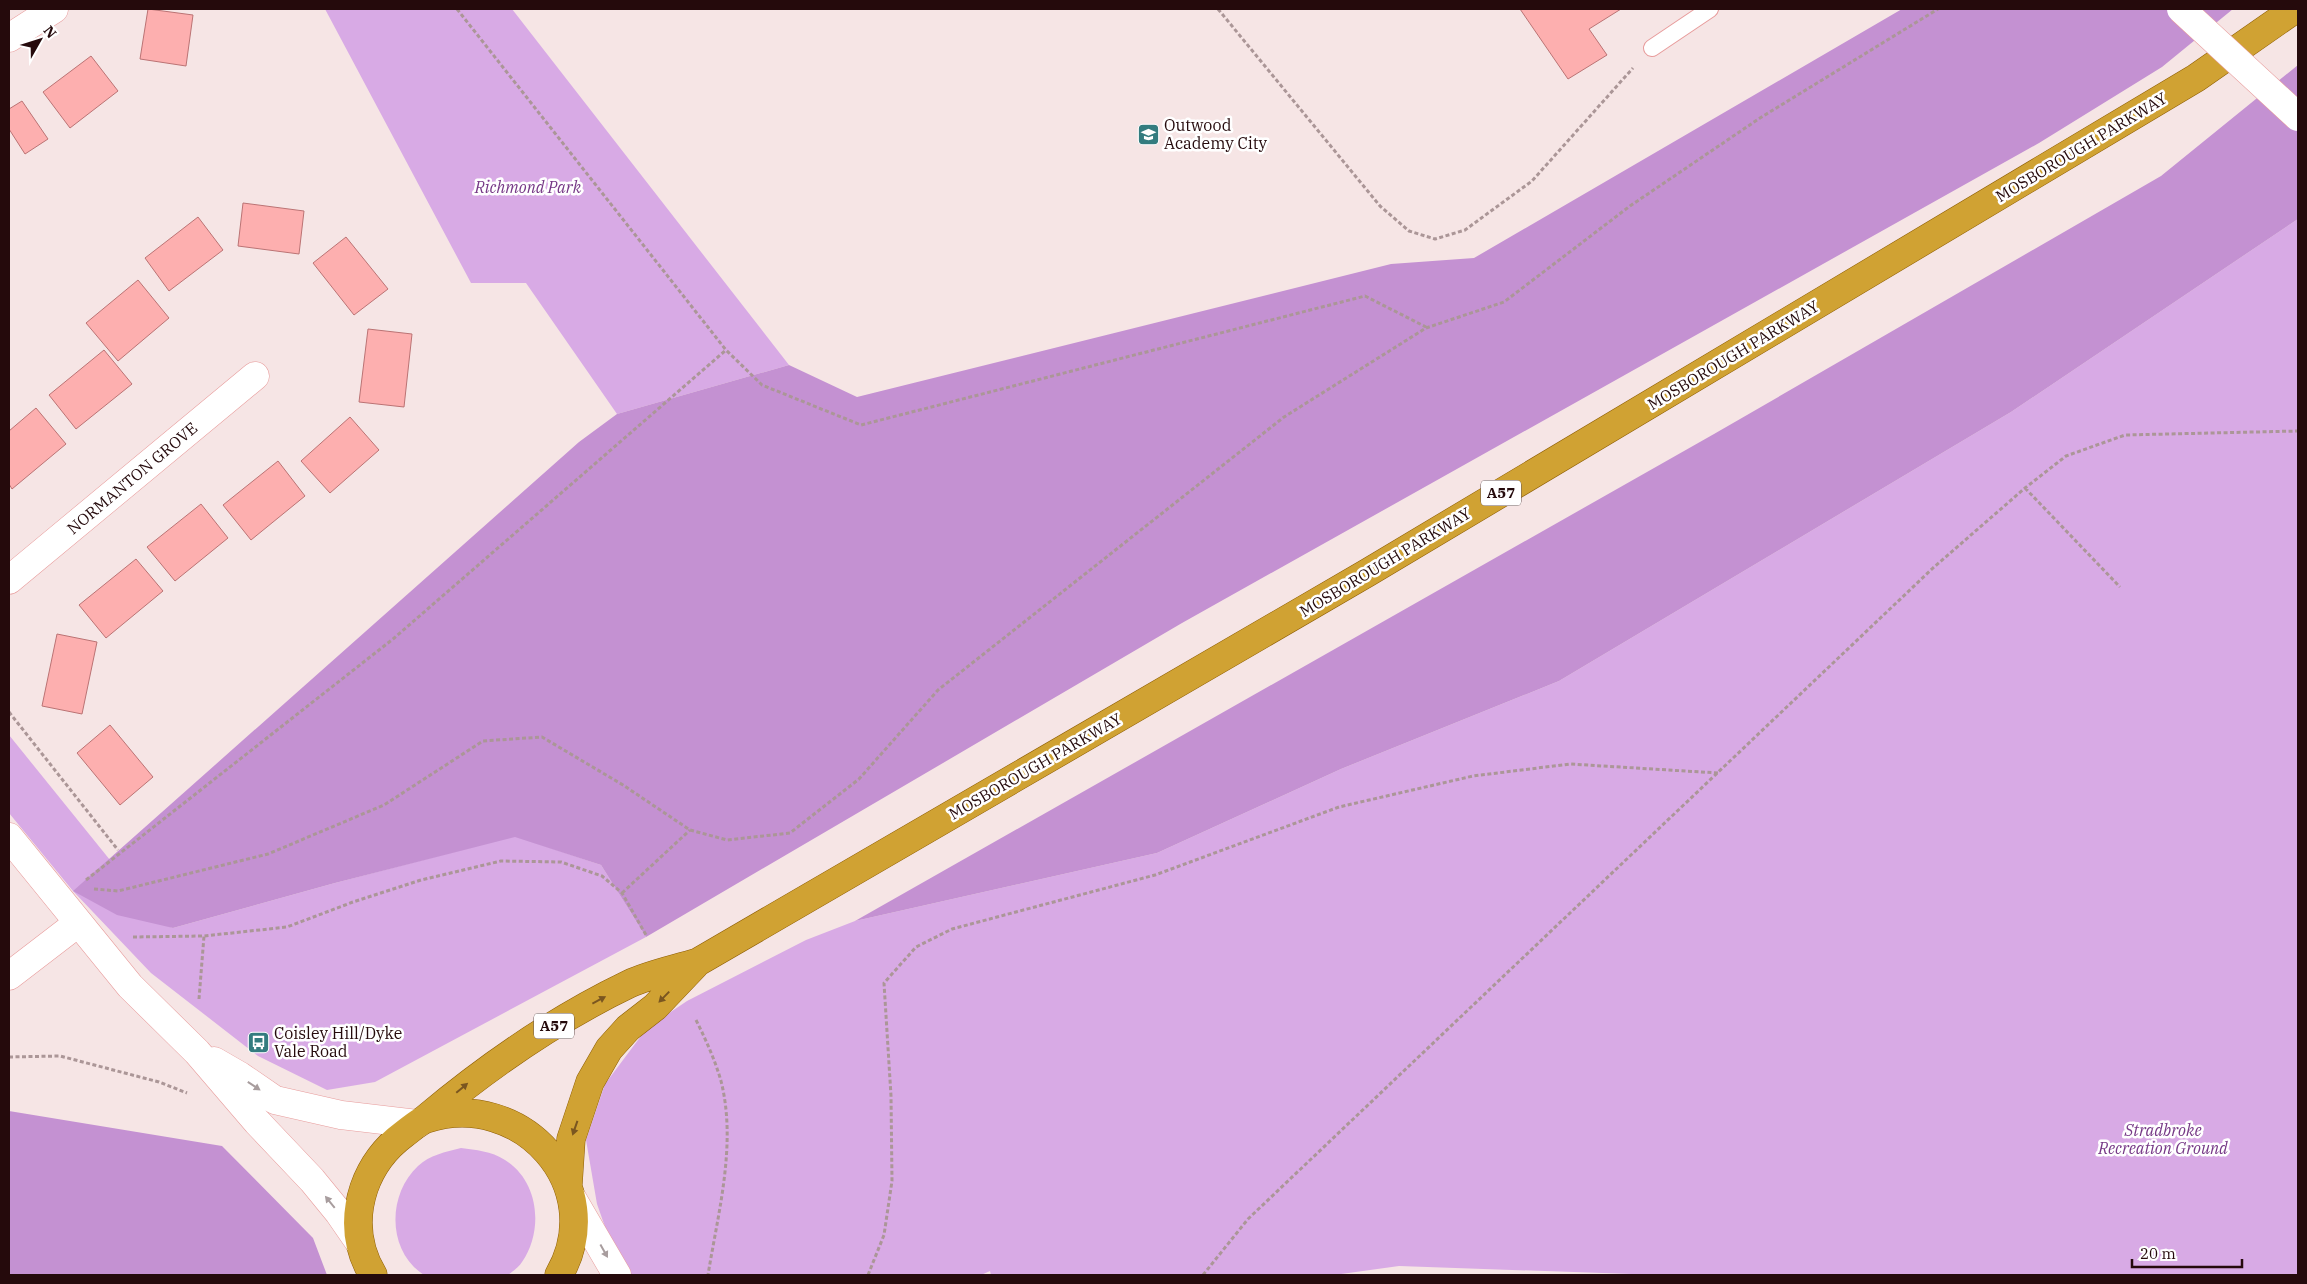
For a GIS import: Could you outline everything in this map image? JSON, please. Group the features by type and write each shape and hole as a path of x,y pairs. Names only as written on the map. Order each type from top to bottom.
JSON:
{"highway":[{"name":"MOSBOROUGH PARKWAY","path":"421,1122 469,1082 569,1017 630,983 698,962 1367,573 2196,78 2295,9"},
{"name":"MOSBOROUGH PARKWAY","path":"570,1192 571,1138 590,1082 604,1057 628,1028 655,1006 698,962"},
{"name":"A57","path":"373,1275 359,1242 360,1201 368,1177 389,1145 421,1122 463,1114 490,1116 516,1126 545,1148 557,1164 570,1192 575,1219 565,1265 559,1275"}],"main road":[{"path":"9,38 54,9"},
{"path":"2181,9 2298,118"},
{"name":"NORMANTON GROVE","path":"9,580 255,376"},
{"path":"9,837 69,894 78,922 130,986 197,1052 257,1122 312,1180 339,1213 359,1242"},
{"path":"9,976 78,922"},
{"path":"197,1052 240,1076 275,1100 341,1115 421,1122"},
{"path":"570,1192 617,1275"}],"lane":[{"path":"1652,48 1710,9"}],"path":[{"path":"457,9 726,350 762,384 861,425 1365,296 1426,328"},
{"path":"1218,9 1380,206 1409,231 1435,239 1465,230 1532,182 1652,48"},
{"path":"69,894 118,891 268,854 384,805 483,741 542,737 623,785 690,830 727,840 790,833 859,780 938,690 1284,417 1426,328 1504,302 1630,206 1687,167 1760,118 1938,9"},
{"path":"69,894 393,639 726,350"},
{"path":"1203,1275 1248,1219 1934,568 2025,488 2066,456 2124,435 2298,431"},
{"path":"2025,488 2120,587"},
{"path":"9,712 118,850"},
{"path":"868,1275 884,1235 892,1181 891,1096 884,983 916,947 952,929 1154,875 1339,807 1473,776 1570,764 1719,774"},
{"path":"622,893 690,830"},
{"path":"129,936 138,938 204,936 288,927 353,902 421,880 500,861 561,862 602,876 622,893 646,935"},
{"path":"199,998 204,936"},
{"path":"696,1020 709,1047 721,1082 727,1127 724,1172 708,1275"},
{"path":"9,1058 60,1056 159,1082 193,1096"}],"green space":[{"name":"Richmond Park","path":"325,9 512,9 789,365 617,414 526,283 471,283"},
{"name":"Stradbroke Recreation Ground","path":"2298,219 2298,1275 1660,1275 1399,1266 1334,1275 991,1275 990,1271 981,1275 622,1275 597,1204 586,1140 605,1084 647,1028 687,1001 806,940 855,921 1157,853 1341,769 1559,681 2011,412"},
{"path":"9,735 110,860 74,891 173,928 515,836 601,865 646,937 375,1082 327,1090 258,1056 151,973 73,891 9,813"},
{"path":"461,1148 489,1153 505,1160 525,1180 531,1193 535,1221 533,1236 522,1262 508,1275 424,1275 412,1265 403,1252 398,1238 397,1207 401,1192 408,1178 418,1166 428,1159 438,1154"}],"shaded area":[{"path":"1902,9 2233,9 2162,67 2039,143 1182,623 646,937 601,865 515,837 335,883 173,928 117,915 73,891 579,442 617,414 789,365 857,397 1391,264 1474,258"},
{"path":"2298,65 2298,219 2011,412 1559,681 1341,769 1157,853 855,921 1714,434 2161,176"},
{"path":"9,1111 222,1146 313,1238 327,1275 9,1275"}],"building":[{"path":"148,9 193,15 186,66 140,59"},
{"path":"1520,9 1621,9 1589,29 1607,55 1568,79"},
{"path":"91,56 118,91 70,128 43,92"},
{"path":"22,101 48,139 25,154 9,129 9,109"},
{"path":"243,203 304,211 299,254 238,246"},
{"path":"198,217 223,250 169,291 145,258"},
{"path":"346,237 388,289 354,315 313,263"},
{"path":"138,280 169,318 118,361 86,323"},
{"path":"368,329 412,334 404,407 359,402"},
{"path":"104,350 132,384 76,429 49,395"},
{"path":"36,408 66,444 12,489 9,484 9,431"},
{"path":"350,417 379,450 330,493 301,461"},
{"path":"278,461 305,496 251,540 223,505"},
{"path":"201,504 228,538 175,581 147,547"},
{"path":"136,559 163,591 106,638 79,605"},
{"path":"57,634 97,642 82,714 42,706"},
{"path":"110,725 153,777 120,805 77,753"}],"place":[{"name":"Outwood Academy City","path":"1148,134"},
{"name":"Coisley Hill/Dyke Vale Road","path":"258,1042"}]}
